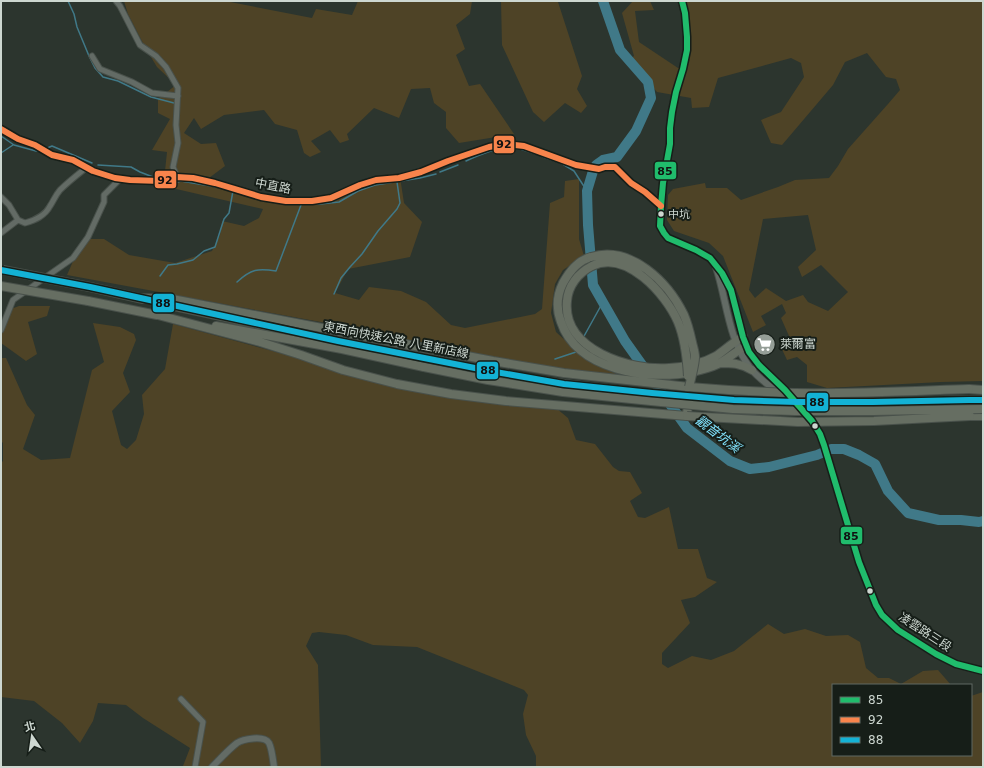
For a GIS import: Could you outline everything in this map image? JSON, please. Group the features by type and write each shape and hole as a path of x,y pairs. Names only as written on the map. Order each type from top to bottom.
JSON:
{"highway":[{"path":"687,416 689,387 695,357 685,316 679,305 662,283 653,274 628,258 606,254 587,258 579,263 565,278 558,297 559,318 563,328 572,342 580,350 603,364 616,369 646,374 667,372 693,372 718,364 742,348"},
{"name":"東西向快速公路 八里新店線","path":"2,270 271,327 490,371 564,384 734,400 797,402 983,400"},
{"name":"東西向快速公路 八里新店線","path":"1,286 342,349 488,380 563,392 733,409 811,411 983,409"},
{"path":"138,298 172,299 493,361 564,373 689,387 796,393 969,389 983,390"},
{"path":"154,314 260,342 343,370 397,384 451,394 506,401 687,416 798,422 874,421 983,416"},
{"path":"667,372 708,359 743,337"},
{"path":"718,364 733,363 744,365 752,370"}],"street":[{"path":"116,1 140,45 156,56 166,67 178,88 176,125 178,143 173,166 177,178"},
{"path":"682,1 685,13 686,50 674,99 670,128 670,144 663,183 660,226 668,238 703,254 710,258 715,264 725,277 731,290 743,337 742,348 745,360 761,380 804,413"},
{"path":"92,56 100,69 132,82 152,93 178,96"},
{"name":"中直路","path":"1,129 52,155 73,160 93,171 115,178 160,181 177,178 193,178 286,201 312,201 332,198 360,185 376,180 399,178 420,172 489,147 505,144 524,146 576,165 599,169 605,167 615,168 631,183 645,192 661,206"},
{"path":"1,197 9,205 18,220 25,224 34,221 43,216 59,191 86,167"},
{"path":"1,330 13,300 73,258 88,237 104,202 104,195 120,179 130,180"},
{"path":"1,233 18,220"},
{"path":"715,264 735,341 785,390 804,413"},
{"name":"凌雲路三段","path":"804,413 812,421 820,434 859,562 876,605 882,615 898,630 936,654 956,664 983,671"},
{"path":"182,700 203,722 195,767"},
{"path":"212,767 238,743 262,738 269,744 274,767"}],"shaded area":[{"path":"124,1 225,1 312,18 316,9 352,15 358,1 472,1 470,14 456,25 465,49 456,55 469,86 480,84 514,134 459,143 446,128 446,112 434,103 430,88 411,89 399,118 374,108 347,134 349,140 340,143 330,130 311,141 321,152 310,157 304,153 297,130 275,124 264,110 224,115 201,129 194,118 184,133 201,144 216,143 225,166 209,178 255,193 305,199 335,196 365,181 400,177 404,203 422,222 410,257 348,269 335,293 359,300 369,287 401,291 426,302 451,325 465,328 535,314 542,309 550,203 564,197 565,181 579,179 579,239 584,256 563,270 555,284 551,313 556,332 580,354 616,374 615,379 445,350 337,325 67,275 78,250 90,239 104,239 129,255 175,263 212,251 220,235 222,221 244,226 259,218 263,209 172,188 165,171 167,152 152,150 170,119 158,113 158,99 176,85 157,67 128,14"},
{"path":"501,1 558,1 582,76 577,89 587,106 581,113 565,103 544,122 533,112 502,45"},
{"path":"633,1 650,1 654,10 635,11 639,42 678,68 689,63 690,45 678,1 983,1 983,381 827,388 807,382 807,365 797,357 787,360 780,345 789,336 781,318 786,313 782,304 761,316 766,325 753,332 723,256 709,243 674,231 667,220 668,195 673,189 705,183 706,188 727,188 741,200 795,180 829,178 848,149 900,90 896,79 886,77 867,53 845,62 833,85 782,145 771,143 761,120 781,112 804,77 801,63 791,58 718,78 709,107 692,108 691,98 657,92 629,60 634,56 622,13","holes":["808,215 816,250 798,267 802,277 821,265 848,292 828,311 808,302 803,295 786,301 766,288 755,298 749,290 763,219"]},
{"path":"19,306 50,306 47,316 28,322 37,354 26,361 1,343 1,334 11,309"},
{"path":"93,323 120,327 134,334 136,340 123,373 130,392 112,411 121,445 127,449 136,440 144,414 142,395 165,369 173,324 442,397 556,408 568,418 576,440 595,444 613,467 619,471 630,472 642,493 630,501 638,517 645,518 669,507 678,549 698,549 707,578 717,582 695,597 681,600 690,623 662,653 662,664 668,668 692,656 711,660 734,651 768,624 784,634 805,629 826,636 848,635 860,642 866,668 878,678 889,678 901,684 832,684 832,756 972,756 972,696 983,692 983,767 536,767 536,756 526,735 523,714 528,695 524,690 417,647 373,645 346,635 319,632 312,633 306,646 318,665 321,767 184,767 183,766 190,748 143,718 126,705 98,703 93,721 80,743 62,723 34,701 1,697 1,463 3,461 3,443 1,441 1,358 6,358 27,405 35,415 23,449 41,460 70,458 92,370 104,362"},
{"path":"938,670 950,684 901,684 923,671"}],"waterway":[{"path":"68,1 89,56 95,68 103,77 118,81 151,97 174,103"},
{"name":"觀音坑溪","path":"596,165 603,160 617,157 636,131 651,98 648,82 620,50 603,1"},
{"path":"1,136 14,145 41,151"},
{"path":"1,153 13,145"},
{"path":"45,149 52,146 92,163"},
{"path":"466,161 502,148 517,148 536,154"},
{"path":"543,157 561,163 574,171 587,191"},
{"path":"98,165 131,167 153,177 171,174"},
{"path":"440,172 458,165"},
{"name":"觀音坑溪","path":"593,171 587,191 593,285 625,341 687,428 730,461 750,469 769,467 817,455 831,449 844,449 875,464 888,491 908,513 939,520 983,521"},
{"path":"291,204 320,204 339,202 358,191 375,185 436,174"},
{"path":"174,183 181,181 217,187"},
{"path":"334,294 341,278 397,209 400,203 397,182"},
{"path":"160,276 168,265 193,260 204,251 215,247 224,219 229,213 233,191"},
{"path":"237,282 246,274 255,270 276,271 301,205"},
{"path":"583,338 603,302"},
{"path":"555,359 576,352 577,350"}],"transit line":[{"name":"85","path":"682,1 685,13 687,50 672,112 670,144 663,183 660,226 668,238 696,250 710,258 722,273 731,290 743,337 749,352 759,365 785,390 812,421 820,434 859,562 876,605 882,615 898,630 936,654 956,664 983,671"},
{"name":"92","path":"1,129 52,155 73,160 93,171 115,178 160,181 177,177 193,178 261,197 286,201 312,201 331,198 360,185 376,180 399,178 421,172 489,147 505,144 524,146 576,165 599,169 605,167 615,167 631,183 645,192 661,206"},
{"name":"88","path":"1,270 90,287 338,341 564,384 734,400 797,402 983,400"}],"place":[{"name":"中坑","path":"661,214"},
{"name":"萊爾富","path":"764,344"}]}
